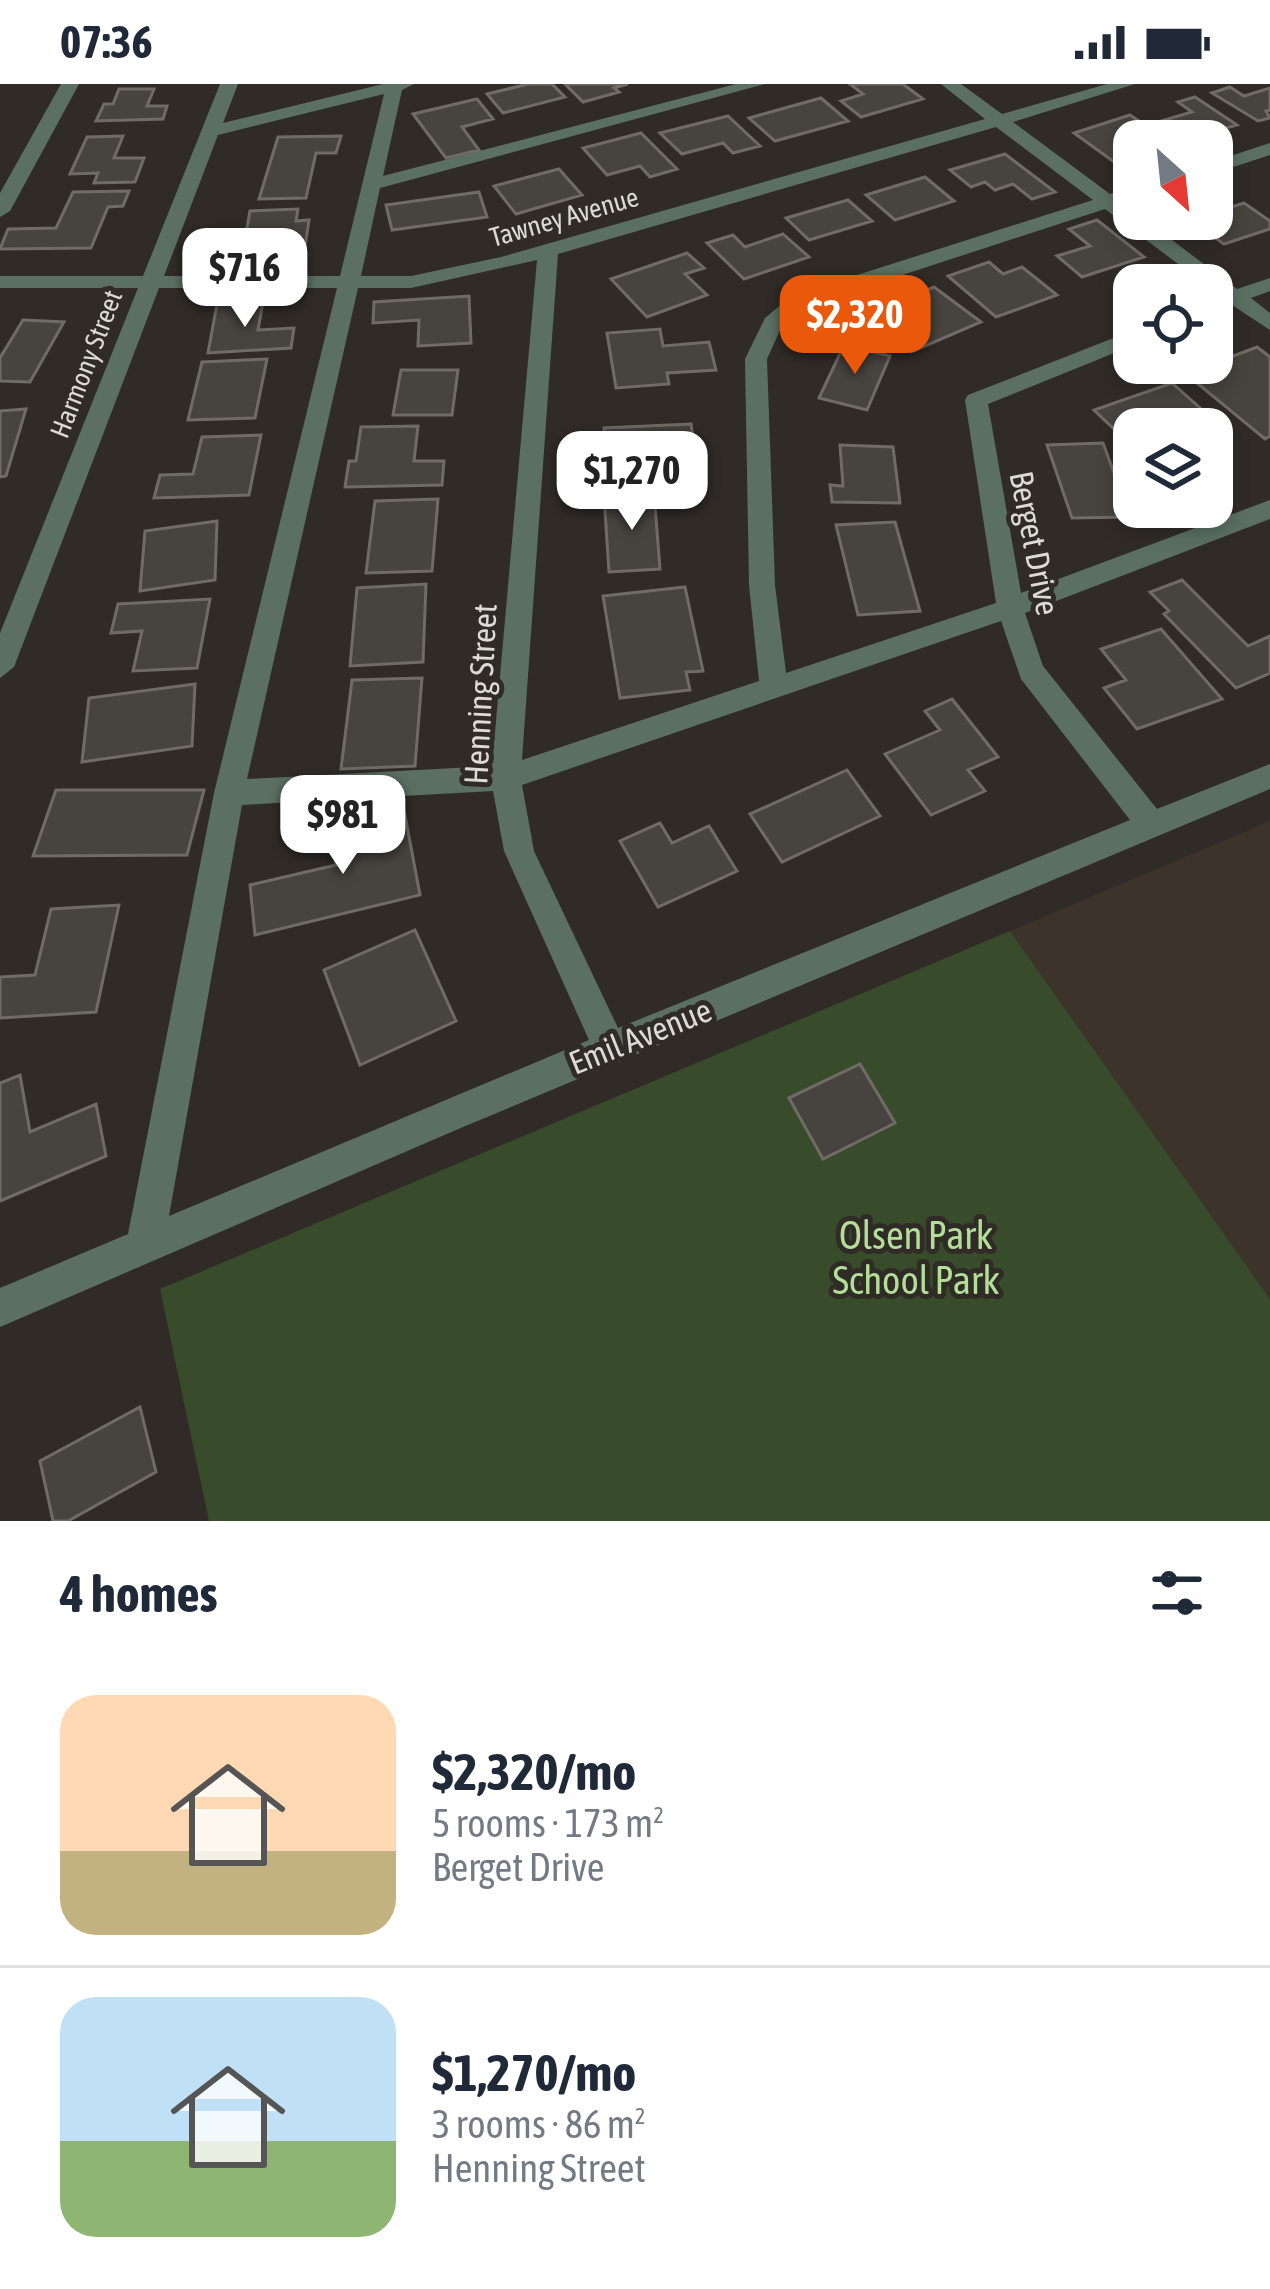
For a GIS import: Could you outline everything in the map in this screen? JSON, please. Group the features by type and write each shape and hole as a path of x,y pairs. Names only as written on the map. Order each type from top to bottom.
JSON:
{"street":[{"path":"0,211 70,84"},
{"name":"Harmony Street","path":"0,667 229,84"},
{"path":"374,184 756,84"},
{"path":"950,84 1270,323"},
{"name":"Tawney Avenue","path":"0,282 411,282 548,251 1126,84"},
{"path":"145,1245 229,793 398,85 211,130"},
{"path":"1233,161 1270,149"},
{"path":"772,685 762,585 756,359 773,322 800,301 1113,200"},
{"name":"Henning Street","path":"548,251 506,778 519,851 610,1049"},
{"path":"1235,297 1270,284"},
{"name":"Berget Drive","path":"1113,345 976,400 1010,608 1031,671 1152,825"},
{"path":"229,793 506,778 1010,608 1270,509"},
{"name":"Emil Avenue","path":"4,1303 1270,776"}],"shaded area":[{"path":"1270,821 1270,1299 1010,931"}],"green space":[{"name":"Olsen Park School Park","path":"1010,931 1270,1299 1270,1521 209,1521 160,1289"}],"building":[{"path":"528,84 552,84 565,97 503,113 487,94"},
{"path":"565,84 628,84 614,88 619,92 583,102"},
{"path":"850,84 903,84 923,99 861,117 841,101 863,94"},
{"path":"1230,87 1244,96 1270,88 1270,110 1266,111 1270,118 1258,121 1212,93"},
{"path":"119,89 154,89 147,106 167,106 163,119 96,121 104,104 113,104"},
{"path":"1195,97 1230,120 1164,120 1192,112 1178,102"},
{"path":"821,98 848,121 775,141 749,118"},
{"path":"477,99 493,119 462,127 479,150 446,158 413,114"},
{"path":"728,116 760,146 733,153 723,143 682,154 660,133"},
{"path":"1113,120 1113,161 1074,133"},
{"path":"641,133 677,169 650,177 640,166 607,175 583,148"},
{"path":"123,136 114,158 144,158 135,182 94,183 98,173 70,174 87,137"},
{"path":"341,136 336,153 316,153 306,198 259,199 278,137"},
{"path":"1005,154 1055,192 1032,199 1013,184 995,190 985,182 971,187 950,170"},
{"path":"559,169 582,195 516,214 494,186"},
{"path":"925,177 954,201 895,220 866,195"},
{"path":"129,191 123,206 108,207 91,248 0,249 8,229 56,228 73,192"},
{"path":"479,192 487,217 392,230 386,205"},
{"path":"848,200 872,221 809,240 786,218"},
{"path":"1244,203 1270,221 1270,229 1224,244 1218,240 1233,240 1233,206"},
{"path":"298,209 296,221 309,220 305,247 243,250 250,211"},
{"path":"1097,220 1113,233 1113,240 1122,240 1144,257 1082,277 1057,256 1090,246 1069,229"},
{"path":"783,234 809,257 744,279 707,243 733,235 745,247"},
{"path":"687,253 704,268 685,274 707,295 647,317 611,279"},
{"path":"989,262 1003,274 1022,267 1057,295 996,317 948,276"},
{"path":"934,287 981,322 911,352 852,303 876,293 891,305"},
{"path":"469,296 471,343 418,346 419,320 373,323 374,302"},
{"path":"263,302 258,330 294,328 291,348 208,353 217,304"},
{"path":"23,320 64,322 30,382 0,381 0,358"},
{"path":"660,329 663,346 709,342 716,370 667,373 669,384 616,388 607,333"},
{"path":"844,345 890,356 867,410 819,398"},
{"path":"1257,347 1270,357 1270,436 1265,439 1233,408 1198,384 1233,384 1233,356"},
{"path":"267,359 255,418 188,420 202,362"},
{"path":"401,370 458,370 452,415 393,415"},
{"path":"1169,384 1200,408 1113,408 1113,428 1094,410"},
{"path":"26,409 6,476 0,477 0,411"},
{"path":"691,424 696,462 607,466 604,428"},
{"path":"418,426 414,461 444,461 442,485 345,487 349,461 356,461 361,427"},
{"path":"261,435 249,495 154,498 160,475 193,474 202,437"},
{"path":"1103,443 1113,470 1113,517 1072,518 1047,445"},
{"path":"840,445 893,447 900,503 832,502 830,485 843,486"},
{"path":"654,493 660,569 609,572 604,496"},
{"path":"438,499 432,571 366,573 375,501"},
{"path":"217,521 215,580 140,591 145,531"},
{"path":"895,522 920,611 858,615 836,525"},
{"path":"1182,580 1248,646 1270,636 1270,673 1236,688 1164,614 1169,611 1150,592"},
{"path":"426,584 423,662 350,666 357,588"},
{"path":"685,587 703,671 686,672 690,690 620,698 603,596"},
{"path":"210,599 197,668 133,671 142,631 111,633 118,604"},
{"path":"1161,629 1222,699 1137,729 1104,688 1126,680 1101,649"},
{"path":"422,678 415,766 341,769 352,680"},
{"path":"195,684 192,746 82,762 89,698"},
{"path":"952,699 998,757 968,770 985,791 931,815 885,754 940,730 925,711"},
{"path":"847,770 880,816 782,862 750,814"},
{"path":"56,790 204,790 187,855 33,856"},
{"path":"404,810 420,895 255,935 250,885 336,865 330,827"},
{"path":"660,823 672,843 709,826 737,871 658,907 620,841"},
{"path":"119,905 96,1012 0,1018 0,977 35,975 51,909"},
{"path":"415,930 456,1021 360,1065 324,970"},
{"path":"860,1064 895,1123 823,1159 789,1098"},
{"path":"20,1075 30,1132 96,1104 106,1156 0,1201 0,1083"},
{"path":"140,1407 156,1472 68,1521 53,1521 40,1461"}]}
